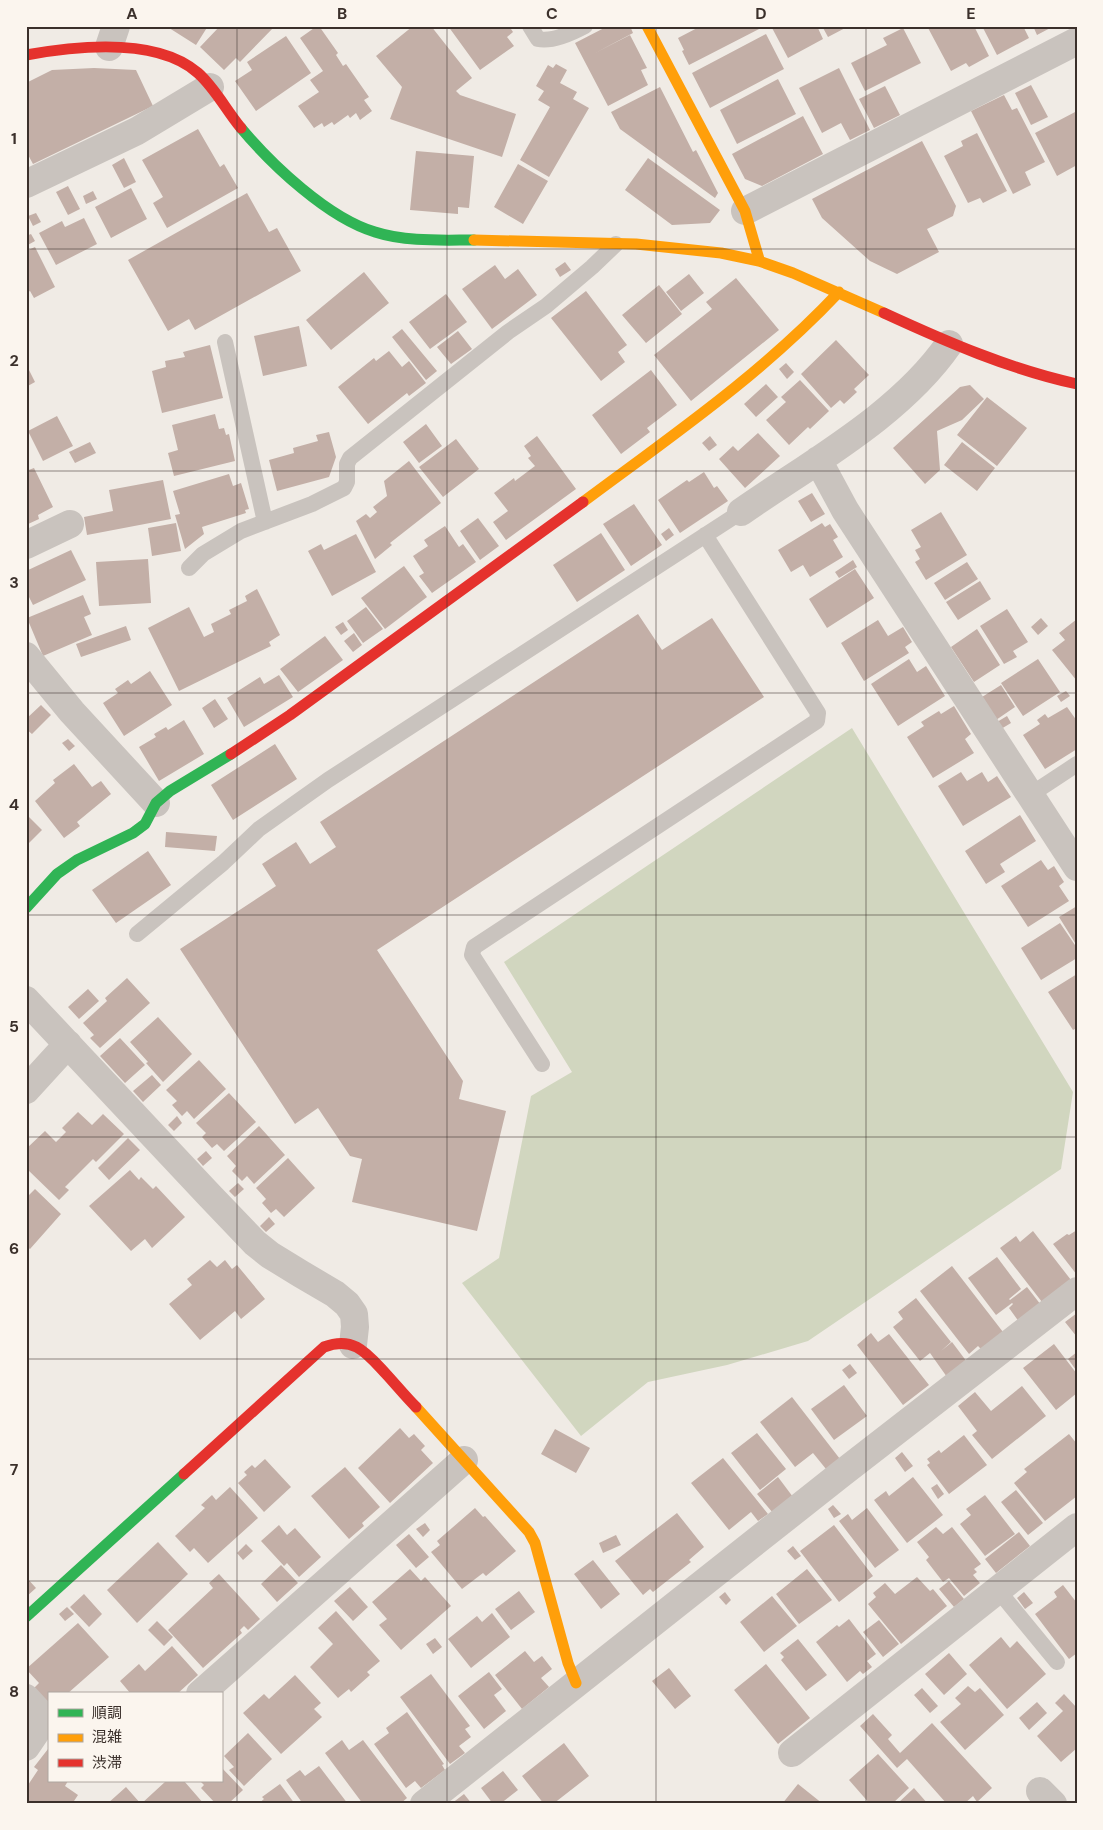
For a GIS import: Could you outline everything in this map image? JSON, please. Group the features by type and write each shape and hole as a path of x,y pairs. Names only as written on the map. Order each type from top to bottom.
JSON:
{"street":[{"path":"647,26 745,211 760,260"},
{"path":"26,55 112,36 189,66 200,75 233,119 274,163 314,197 346,220 363,228 391,236 430,239 616,244 684,248 720,252 760,260 794,272 949,344 1019,370 1077,384"},
{"path":"745,211 1077,41"},
{"path":"26,184 137,131 210,87"},
{"path":"26,908 44,887 71,864 133,833 145,824 156,803 185,780 257,738 298,710 740,385 783,350 815,320 839,292"},
{"path":"741,512 818,460 907,393 937,362 949,344"},
{"path":"818,460 846,510 1077,867"},
{"path":"26,545 70,524"},
{"path":"26,656 72,712 156,803"},
{"path":"26,1000 256,1243 285,1264 335,1294 347,1304 354,1314 353,1345"},
{"path":"26,1090 68,1044"},
{"path":"424,1804 840,1474 1077,1291"},
{"path":"26,1617 324,1347 335,1342 353,1345 365,1351 529,1532 535,1543 568,1663 576,1683"},
{"path":"202,1692 464,1460"},
{"path":"792,1753 1077,1527"},
{"path":"26,1698 47,1721 26,1747"}],"lane":[{"path":"530,26 538,39 544,40 585,26"},
{"path":"188,568 203,554 241,531 312,504 344,488 347,482 347,464 350,458 464,366 565,291 616,244"},
{"path":"225,342 265,522"},
{"path":"137,934 223,863 259,830 328,780 741,512"},
{"path":"542,1064 472,955 474,947 817,721 818,713 706,535"},
{"path":"1030,796 1077,764"},
{"path":"998,1589 1057,1662"}],"green space":[{"path":"852,728 1073,1092 1061,1169 808,1341 727,1365 648,1382 581,1436 462,1283 499,1258 531,1096 572,1072 504,962"}],"building":[{"path":"166,26 208,26 196,45"},
{"path":"220,26 275,26 240,62 236,58 224,70 200,47"},
{"path":"319,26 338,53 336,55 343,66 346,64 369,97 364,100 372,111 360,120 356,113 350,118 348,115 334,125 332,122 324,127 322,123 314,128 298,106 319,92 310,80 323,71 300,38"},
{"path":"413,26 431,26 472,78 456,91 460,95 516,114 502,157 390,119 402,87 376,56"},
{"path":"448,26 509,26 513,32 507,37 514,46 480,70"},
{"path":"608,26 630,26 633,33 595,53 630,35 647,68 641,70 648,85 608,106 575,43"},
{"path":"701,26 760,26 761,28 689,65 678,38"},
{"path":"771,26 817,26 823,39 788,58"},
{"path":"822,26 849,26 828,37"},
{"path":"927,26 974,26 989,56 969,67 966,63 951,71"},
{"path":"982,26 1023,26 1029,38 997,55"},
{"path":"1033,26 1054,26 1037,35"},
{"path":"903,28 921,63 865,91 851,63 887,45 883,38"},
{"path":"766,34 784,69 710,108 692,73"},
{"path":"286,36 311,73 256,111 235,81 252,70 247,62"},
{"path":"556,64 567,70 560,83 577,92 573,99 589,108 549,177 520,160 550,107 538,100 544,91 536,86 548,65 553,68"},
{"path":"94,68 136,70 153,106 33,164 26,151 26,83 52,70"},
{"path":"839,68 870,130 850,140 841,123 822,133 799,88"},
{"path":"778,79 796,114 737,144 720,110"},
{"path":"1031,85 1048,117 1031,125 1015,93"},
{"path":"885,86 900,115 874,128 859,99"},
{"path":"660,87 693,152 696,150 718,193 715,198 620,129 611,112"},
{"path":"1004,95 1012,110 1017,108 1045,162 1025,172 1031,185 1013,194 971,111"},
{"path":"1077,111 1077,165 1057,176 1035,133"},
{"path":"803,116 823,154 762,186 745,179 732,154"},
{"path":"198,129 220,167 224,164 238,188 167,228 153,203 163,197 142,160"},
{"path":"977,133 1007,191 983,203 980,198 968,203 944,156 963,146 961,141"},
{"path":"922,141 956,206 953,216 927,229 939,252 897,274 870,261 822,218 812,199"},
{"path":"416,151 474,156 469,208 458,207 458,214 410,210"},
{"path":"124,158 136,182 124,188 112,165"},
{"path":"648,158 720,210 710,223 672,225 625,190"},
{"path":"518,164 548,181 523,224 494,207"},
{"path":"68,186 80,209 68,215 56,192"},
{"path":"131,188 147,219 111,238 95,207"},
{"path":"93,191 97,199 86,204 83,196"},
{"path":"247,193 269,232 277,228 301,271 195,330 189,319 168,331 128,260"},
{"path":"36,213 41,222 33,226 28,216"},
{"path":"84,218 97,244 56,265 39,233 62,221 65,227"},
{"path":"31,234 35,241 26,246 26,236"},
{"path":"35,247 55,287 34,298 30,291 26,293 26,251"},
{"path":"565,262 571,270 560,277 555,269"},
{"path":"495,265 505,279 518,269 537,295 492,329 462,289"},
{"path":"364,272 389,303 331,350 306,320"},
{"path":"689,274 704,293 681,311 666,292"},
{"path":"736,278 779,330 691,401 654,355 712,309 706,302"},
{"path":"659,285 682,314 646,343 622,315"},
{"path":"586,291 627,345 618,352 625,362 601,381 551,318"},
{"path":"446,294 467,322 430,349 409,322"},
{"path":"299,326 307,366 263,376 254,336"},
{"path":"402,329 437,371 426,380 392,337"},
{"path":"458,331 472,349 451,364 437,347"},
{"path":"836,340 869,375 854,389 857,392 844,404 840,400 831,408 801,374"},
{"path":"210,345 223,398 162,413 152,371 166,367 165,361 185,357 183,352"},
{"path":"389,351 402,367 409,361 426,383 409,396 407,393 368,424 338,387 374,358 376,361"},
{"path":"786,363 794,372 787,379 779,369"},
{"path":"26,364 35,382 26,387"},
{"path":"651,370 677,405 647,428 650,432 621,454 592,415"},
{"path":"800,380 829,411 789,445 766,420 786,402 781,397"},
{"path":"766,384 778,397 756,417 744,404"},
{"path":"970,385 984,399 962,420 937,431 940,470 925,484 893,448 960,387"},
{"path":"987,397 1027,428 997,466 957,435"},
{"path":"215,414 219,429 224,428 226,435 229,434 235,461 174,476 168,453 178,450 172,425"},
{"path":"57,416 73,446 43,461 28,431"},
{"path":"426,424 442,446 419,463 403,442"},
{"path":"329,432 336,457 329,477 277,491 269,460 294,453 293,448 318,441 316,435"},
{"path":"758,433 780,456 745,488 719,459 733,446 738,451"},
{"path":"537,436 576,489 506,540 493,522 508,511 494,493 514,478 515,481 535,466 528,458 531,456 524,446"},
{"path":"710,436 717,445 709,451 702,443"},
{"path":"456,439 479,469 443,497 419,467"},
{"path":"90,442 96,453 75,463 69,452"},
{"path":"962,442 995,468 977,491 944,465"},
{"path":"409,461 441,503 390,543 392,545 375,559 356,521 366,514 370,518 377,512 373,507 387,496 384,481"},
{"path":"34,468 53,507 38,515 39,519 26,525 26,471"},
{"path":"704,472 714,488 717,486 728,501 680,533 658,500 687,480 689,482"},
{"path":"229,474 233,486 241,483 249,509 245,510 246,513 202,527 204,534 185,549 175,515 180,514 173,491"},
{"path":"163,480 171,519 87,535 84,517 113,511 109,490"},
{"path":"812,493 825,514 811,522 798,501"},
{"path":"634,504 662,545 631,566 603,524"},
{"path":"941,512 967,555 926,580 915,562 920,559 915,550 921,547 911,530"},
{"path":"478,518 499,546 480,560 460,531"},
{"path":"176,523 181,551 152,556 148,528"},
{"path":"822,523 825,527 830,524 838,537 833,540 843,557 810,577 803,565 791,572 778,550"},
{"path":"445,526 459,547 463,544 476,562 432,593 419,576 424,573 413,556 428,546 424,540"},
{"path":"669,528 674,535 666,541 661,534"},
{"path":"601,533 625,570 577,602 553,565"},
{"path":"356,534 376,572 332,596 308,551 321,544 324,550"},
{"path":"71,550 86,580 33,605 26,591 26,571"},
{"path":"148,559 151,603 99,606 96,562"},
{"path":"853,560 857,567 839,578 835,572"},
{"path":"967,562 978,579 945,600 934,583"},
{"path":"404,566 427,597 385,629 361,598"},
{"path":"855,569 874,598 827,628 809,599"},
{"path":"980,581 991,599 958,620 946,602"},
{"path":"257,589 280,635 269,642 271,646 179,691 148,628 189,607 204,637 214,632 211,624 231,614 229,610 247,601 245,596"},
{"path":"83,595 91,614 84,617 92,635 43,656 27,618"},
{"path":"366,607 383,629 363,643 347,621"},
{"path":"1007,609 1028,642 1013,651 1017,657 1004,664 980,626"},
{"path":"638,614 662,650 712,618 764,697 377,950 463,1081 459,1099 506,1111 477,1231 352,1202 362,1159 350,1156 318,1108 295,1124 180,949 276,886 262,864 296,842 310,864 336,847 320,822"},
{"path":"1041,618 1048,626 1038,635 1031,627"},
{"path":"1077,619 1077,681 1052,650 1065,640 1059,633"},
{"path":"878,620 888,636 903,627 912,642 905,647 909,653 864,681 841,643"},
{"path":"343,622 348,630 341,635 335,627"},
{"path":"126,626 131,640 81,657 76,644"},
{"path":"977,629 1000,665 974,682 951,647"},
{"path":"354,633 362,645 353,652 344,641"},
{"path":"325,636 343,660 298,692 280,669"},
{"path":"909,659 917,672 926,666 945,696 898,726 871,684"},
{"path":"1038,659 1060,692 1023,716 1001,683"},
{"path":"150,671 172,705 124,736 103,703 118,693 115,689 128,680 131,684"},
{"path":"279,675 293,697 244,727 227,698 260,677 264,684"},
{"path":"1001,685 1015,707 996,720 982,697"},
{"path":"1066,691 1070,696 1061,702 1057,696"},
{"path":"215,699 228,719 214,728 202,708"},
{"path":"41,705 51,715 32,734 26,729 26,719"},
{"path":"954,706 971,734 965,739 974,753 933,778 907,737 924,726 921,722 939,711 941,714"},
{"path":"1067,707 1077,721 1077,749 1045,769 1023,735 1040,724 1037,720 1045,714 1048,718"},
{"path":"1007,716 1011,723 1001,729 997,722"},
{"path":"184,720 204,754 159,781 139,747 156,737 154,734 166,727 168,730"},
{"path":"68,739 75,746 69,751 62,743"},
{"path":"275,744 297,779 233,820 211,785"},
{"path":"74,764 92,787 101,781 111,794 77,822 80,826 64,838 35,801 55,783 53,780"},
{"path":"961,772 967,781 982,772 988,782 997,776 1011,797 963,826 938,786"},
{"path":"26,814 42,830 26,846"},
{"path":"1020,815 1036,841 1000,864 1005,872 986,884 965,851"},
{"path":"166,832 217,836 215,851 165,847"},
{"path":"148,851 171,885 116,923 92,890"},
{"path":"1041,860 1048,870 1054,866 1064,882 1059,886 1069,901 1028,927 1001,886"},
{"path":"1077,906 1077,946 1059,917"},
{"path":"1060,923 1077,948 1077,958 1041,980 1021,948"},
{"path":"1077,974 1077,1028 1073,1030 1048,992"},
{"path":"127,978 150,1003 100,1048 90,1038 94,1035 83,1023 107,1001 105,998"},
{"path":"88,989 99,1001 79,1019 68,1007"},
{"path":"158,1017 192,1054 163,1082 130,1042"},
{"path":"120,1038 145,1065 125,1083 100,1056"},
{"path":"199,1060 226,1089 194,1119 187,1111 182,1116 172,1105 177,1101 166,1090"},
{"path":"152,1075 161,1085 143,1102 133,1091"},
{"path":"229,1093 256,1122 224,1151 217,1144 212,1148 202,1137 206,1133 196,1123"},
{"path":"78,1112 92,1125 103,1114 124,1134 96,1162 93,1159 65,1187 69,1190 59,1200 26,1168 26,1149 45,1131 56,1142 66,1132 62,1128"},
{"path":"177,1116 182,1123 174,1131 168,1125"},
{"path":"259,1126 285,1155 254,1184 247,1176 242,1181 232,1171 236,1166 227,1156"},
{"path":"128,1138 140,1150 109,1180 98,1168"},
{"path":"206,1151 212,1158 203,1166 197,1159"},
{"path":"288,1158 315,1188 284,1217 276,1209 271,1213 262,1203 266,1199 256,1188"},
{"path":"130,1170 139,1180 141,1177 153,1189 156,1186 185,1217 152,1248 145,1239 131,1251 89,1206"},
{"path":"238,1183 244,1189 235,1197 229,1191"},
{"path":"35,1189 61,1214 30,1249 26,1246 26,1198"},
{"path":"269,1217 275,1224 266,1232 260,1226"},
{"path":"1077,1230 1077,1275 1053,1244 1067,1234 1069,1235"},
{"path":"1033,1231 1071,1280 1042,1302 1000,1248 1016,1236 1020,1242"},
{"path":"997,1257 1021,1289 1009,1299 1027,1287 1041,1305 1019,1322 1009,1308 1012,1303 996,1315 968,1278"},
{"path":"210,1260 217,1267 225,1260 232,1269 237,1265 265,1299 241,1319 235,1311 200,1340 169,1304 192,1285 187,1279"},
{"path":"952,1266 1003,1332 981,1349 978,1346 969,1354 920,1291"},
{"path":"916,1298 951,1342 941,1351 952,1342 967,1362 947,1377 930,1353 920,1361 893,1327 903,1319 898,1312"},
{"path":"1077,1313 1077,1337 1065,1322"},
{"path":"871,1333 878,1342 889,1334 929,1385 903,1405 857,1345"},
{"path":"1054,1344 1077,1374 1077,1393 1056,1410 1023,1368"},
{"path":"1077,1352 1077,1369 1076,1370 1068,1359"},
{"path":"850,1364 857,1373 849,1379 842,1370"},
{"path":"844,1385 867,1416 834,1440 811,1409"},
{"path":"1022,1386 1046,1416 992,1459 972,1435 977,1431 958,1406 975,1392 991,1411"},
{"path":"792,1397 840,1459 826,1469 813,1453 795,1467 760,1422"},
{"path":"400,1428 409,1438 414,1434 425,1446 421,1450 433,1463 390,1503 358,1468"},
{"path":"555,1429 590,1448 576,1473 541,1454"},
{"path":"757,1433 786,1469 760,1490 731,1453"},
{"path":"1069,1434 1077,1444 1077,1496 1045,1521 1014,1483 1027,1472 1024,1469"},
{"path":"964,1435 987,1465 949,1494 927,1465 930,1463 927,1459 939,1450 941,1453"},
{"path":"902,1452 913,1466 905,1472 895,1458"},
{"path":"723,1458 768,1514 758,1521 751,1512 729,1530 691,1483"},
{"path":"265,1459 291,1487 264,1512 238,1483 247,1475 244,1472 252,1465 255,1468"},
{"path":"345,1467 380,1507 362,1523 364,1526 349,1539 311,1496"},
{"path":"778,1477 793,1497 773,1513 757,1494"},
{"path":"913,1477 943,1515 907,1543 874,1500 886,1491 889,1496"},
{"path":"937,1484 944,1494 938,1499 931,1488"},
{"path":"230,1487 258,1518 208,1563 194,1548 190,1552 175,1536 205,1508 201,1505 212,1495 216,1500"},
{"path":"1016,1490 1043,1523 1028,1535 1001,1502"},
{"path":"985,1495 1015,1534 985,1556 960,1524 971,1515 966,1509"},
{"path":"833,1505 841,1514 834,1518 828,1509"},
{"path":"475,1508 483,1517 485,1516 516,1551 486,1576 483,1573 462,1589 431,1552 440,1545 437,1541"},
{"path":"867,1508 899,1550 875,1568 839,1521 848,1514 852,1520"},
{"path":"677,1513 704,1547 689,1560 691,1562 653,1592 650,1589 643,1595 615,1561"},
{"path":"425,1523 430,1530 423,1537 416,1529"},
{"path":"279,1525 287,1535 295,1528 321,1557 299,1577 287,1563 284,1566 261,1541"},
{"path":"834,1525 873,1576 839,1602 800,1551"},
{"path":"936,1527 943,1534 952,1527 981,1564 974,1569 977,1572 973,1575 980,1583 964,1596 949,1578 943,1582 926,1560 929,1557 917,1542"},
{"path":"1019,1532 1030,1546 996,1573 985,1559"},
{"path":"409,1534 429,1557 416,1568 396,1545"},
{"path":"616,1535 621,1545 603,1553 599,1543"},
{"path":"158,1542 188,1574 137,1623 107,1590"},
{"path":"246,1544 253,1551 243,1560 237,1553"},
{"path":"793,1546 801,1556 795,1560 787,1551"},
{"path":"593,1560 620,1594 601,1609 574,1574"},
{"path":"281,1565 298,1583 277,1602 261,1584"},
{"path":"410,1569 421,1581 425,1577 451,1606 401,1650 379,1625 387,1619 372,1602"},
{"path":"807,1569 832,1600 799,1624 776,1594"},
{"path":"219,1574 260,1619 248,1630 244,1626 240,1630 242,1633 203,1668 168,1630 213,1588 209,1583"},
{"path":"26,1577 36,1588 26,1597"},
{"path":"917,1577 930,1591 933,1589 947,1606 901,1644 868,1604 876,1597 873,1593 885,1583 895,1594"},
{"path":"949,1581 964,1599 954,1607 939,1589"},
{"path":"1063,1585 1077,1603 1077,1653 1069,1659 1035,1614 1057,1597 1054,1592"},
{"path":"350,1587 368,1607 353,1621 334,1601"},
{"path":"519,1591 535,1612 511,1630 495,1609"},
{"path":"725,1592 731,1600 726,1605 719,1597"},
{"path":"1024,1592 1033,1603 1025,1609 1017,1598"},
{"path":"84,1594 102,1614 89,1627 70,1607"},
{"path":"772,1596 797,1626 764,1652 740,1622"},
{"path":"67,1607 74,1614 65,1621 59,1614"},
{"path":"336,1611 380,1661 367,1672 370,1675 351,1692 349,1689 338,1698 310,1667 333,1644 318,1628"},
{"path":"492,1613 510,1637 471,1668 448,1639 477,1616 482,1622"},
{"path":"849,1619 876,1654 867,1661 872,1667 863,1674 860,1671 847,1682 816,1642 837,1625 839,1627"},
{"path":"879,1620 899,1644 883,1657 863,1632"},
{"path":"157,1621 173,1637 164,1646 148,1630"},
{"path":"78,1623 109,1657 69,1692 48,1692 48,1703 34,1688 39,1683 26,1669"},
{"path":"1001,1637 1010,1648 1017,1641 1046,1674 1007,1709 969,1665"},
{"path":"435,1638 442,1647 433,1654 426,1644"},
{"path":"798,1639 827,1675 806,1691 781,1660 784,1657 780,1653"},
{"path":"172,1646 198,1675 179,1692 129,1692 120,1681 139,1664 145,1671"},
{"path":"525,1651 534,1662 542,1656 552,1669 541,1678 549,1687 522,1709 495,1675"},
{"path":"949,1653 967,1674 944,1695 925,1674"},
{"path":"766,1664 810,1718 778,1744 734,1690"},
{"path":"669,1668 691,1696 675,1709 652,1681"},
{"path":"489,1672 502,1689 494,1695 506,1711 484,1729 458,1696"},
{"path":"431,1674 470,1726 465,1729 471,1737 459,1746 465,1753 450,1764 400,1697"},
{"path":"295,1675 321,1703 314,1709 322,1717 281,1754 243,1713 264,1694 269,1699"},
{"path":"968,1686 975,1692 980,1688 1004,1715 965,1750 940,1722 961,1704 955,1698"},
{"path":"922,1688 938,1706 930,1713 914,1695"},
{"path":"1064,1694 1077,1708 1077,1748 1061,1762 1037,1736 1063,1711 1055,1703"},
{"path":"1037,1702 1047,1713 1029,1730 1019,1718"},
{"path":"407,1712 444,1764 442,1765 445,1770 421,1788 415,1781 406,1788 374,1744 389,1733 386,1728"},
{"path":"873,1714 892,1735 888,1739 900,1753 932,1723 992,1788 977,1802 973,1796 964,1804 947,1804 907,1759 897,1768 860,1726"},
{"path":"248,1733 272,1759 244,1786 229,1770 234,1767 224,1756"},
{"path":"342,1740 349,1750 363,1740 407,1798 400,1804 363,1804 325,1753"},
{"path":"564,1743 589,1776 553,1804 544,1804 522,1776"},
{"path":"48,1749 48,1782 67,1782 65,1786 78,1795 72,1804 26,1804 26,1788 38,1770 34,1767"},
{"path":"878,1754 909,1788 892,1804 870,1804 849,1780"},
{"path":"319,1766 348,1804 303,1804 286,1780 300,1770 305,1776"},
{"path":"222,1768 243,1790 228,1804 216,1804 201,1788 204,1785 201,1782 222,1782"},
{"path":"503,1771 518,1790 500,1804 493,1804 481,1788"},
{"path":"165,1782 185,1782 204,1804 141,1804"},
{"path":"280,1784 295,1804 258,1804 264,1799 262,1797"},
{"path":"798,1784 823,1804 782,1804"},
{"path":"126,1787 141,1804 107,1804"},
{"path":"914,1788 928,1804 897,1804"},
{"path":"464,1794 472,1804 451,1804"}],"traffic: fast":[{"path":"241,128 268,158 302,189 320,203 357,225 375,232 399,237 424,240 474,240"},
{"path":"26,908 57,874 77,860 133,833 145,824 156,803 170,791 231,754"},
{"path":"26,1617 184,1474"}],"traffic: slow":[{"path":"647,26 745,211 759,259"},
{"path":"474,240 636,244 721,253 759,261 793,273 884,313"},
{"path":"583,502 748,377 810,322 839,292"},
{"path":"416,1407 529,1532 535,1543 568,1663 576,1683"}],"traffic: jam":[{"path":"26,55 92,47 139,49 161,54 181,62 198,73 210,85 241,128"},
{"path":"884,313 1003,363 1077,384"},
{"path":"231,754 290,715 583,502"},
{"path":"184,1474 324,1347 344,1344 353,1345 360,1349 374,1360 416,1407"}]}
